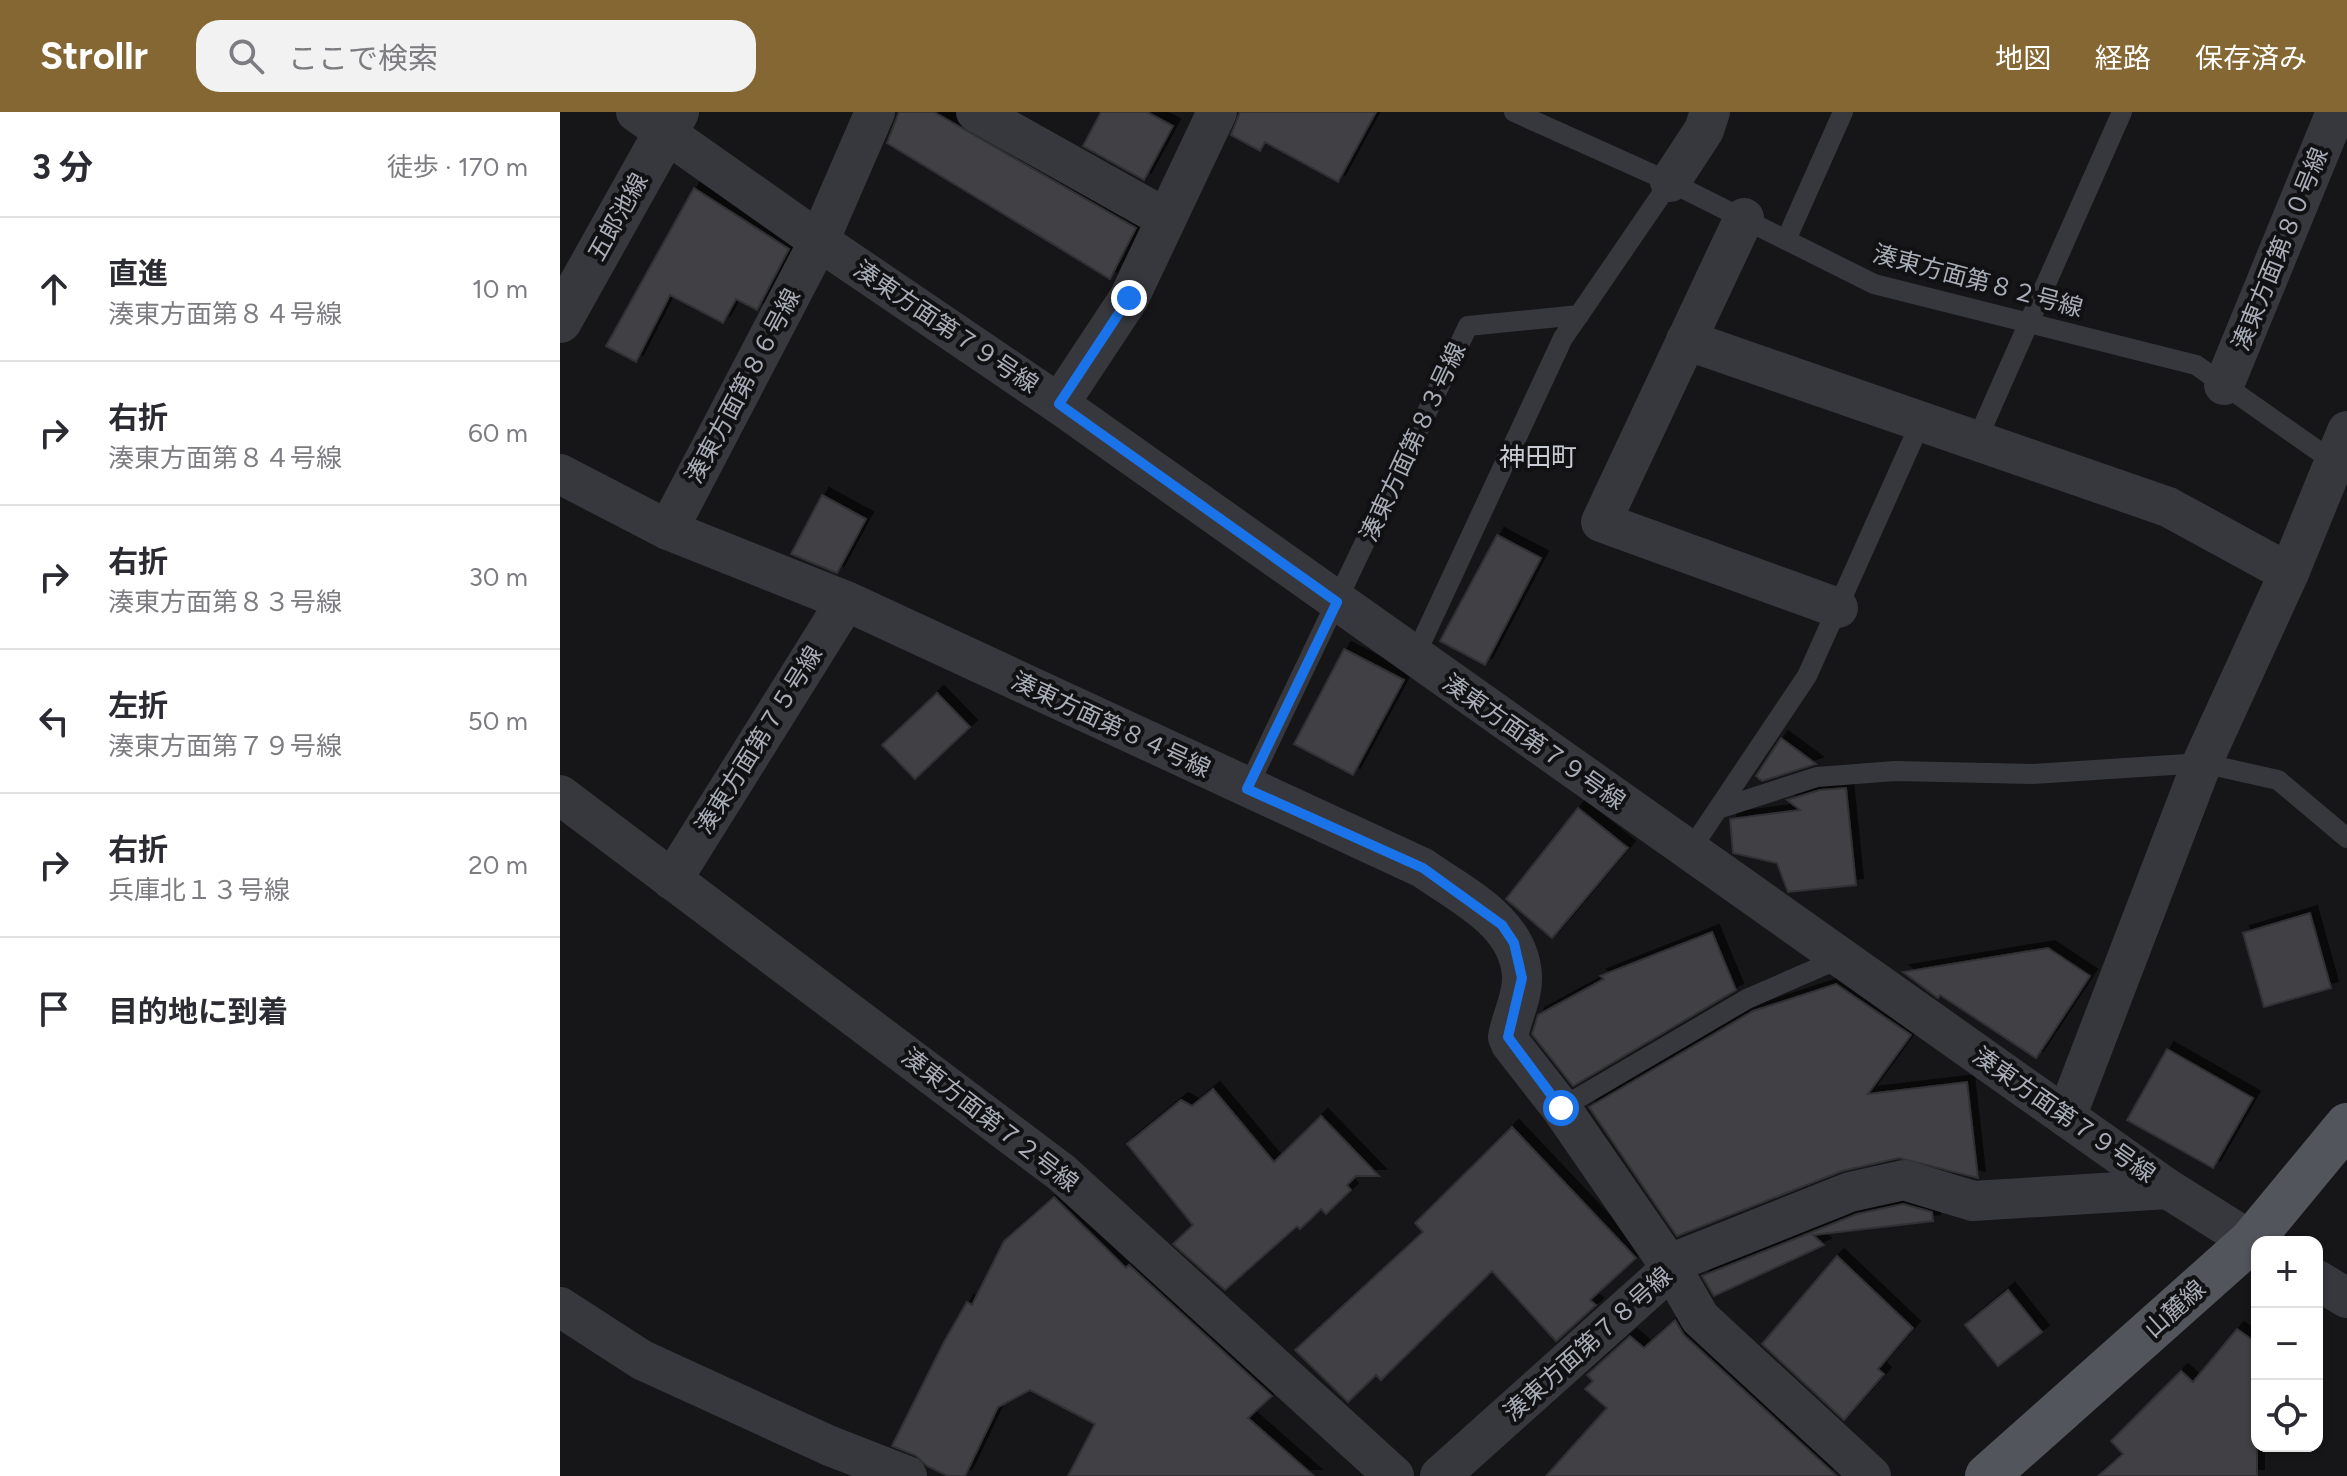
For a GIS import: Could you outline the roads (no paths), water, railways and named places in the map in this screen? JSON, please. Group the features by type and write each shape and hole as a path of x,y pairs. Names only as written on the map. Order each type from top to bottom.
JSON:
{"main road":[{"name":"山麓線","path":"2260,1236 2347,1125"},
{"name":"山麓線","path":"1987,1476 2251,1246"}],"street":[{"name":"湊東方面第８６号線","path":"668,530 819,241 875,112"},
{"path":"976,112 1165,218"},
{"path":"1059,404 1129,298 1217,112"},
{"path":"1670,182 1704,130 1710,112"},
{"name":"湊東方面第８０号線","path":"2224,385 2336,112"},
{"name":"湊東方面第７９号線","path":"659,119 819,241 1059,404 2168,1189 2251,1241"},
{"name":"五郎池線","path":"560,321 659,119"},
{"path":"1744,218 1601,522 1838,608"},
{"path":"1686,340 1920,424 2168,507 2289,573"},
{"path":"2066,1117 2202,763 2289,573 2341,446"},
{"name":"湊東方面第８４号線","path":"560,474 668,530 846,601 1423,868 1502,925 1514,943 1522,978 1508,1037 1672,1269 1700,1318 1871,1476"},
{"name":"湊東方面第７５号線","path":"672,880 846,601"},
{"name":"湊東方面第７２号線","path":"560,795 1062,1173 1394,1476"},
{"name":"湊東方面第７８号線","path":"1440,1476 1682,1259 1850,1192 1904,1180 1973,1201 2168,1189"},
{"path":"2323,1284 2347,1298"},
{"path":"560,1307 642,1360 830,1446 907,1476"}],"lane":[{"name":"湊東方面第８２号線","path":"1514,112 1670,182 1874,284 2196,365 2224,385 2341,446"},
{"path":"1786,240 1843,112"},
{"path":"1976,442 2122,112"},
{"path":"1414,658 1563,338 1670,182"},
{"name":"湊東方面第８３号線","path":"1247,789 1468,326 1579,315"},
{"path":"1689,852 1807,676 1920,424"},
{"path":"1718,809 1817,777 1895,771 2033,774 2202,763 2278,780 2347,838"},
{"path":"1561,1108 1747,999 1843,957"}],"district":[{"name":"神田町","path":"1538,457"}]}
